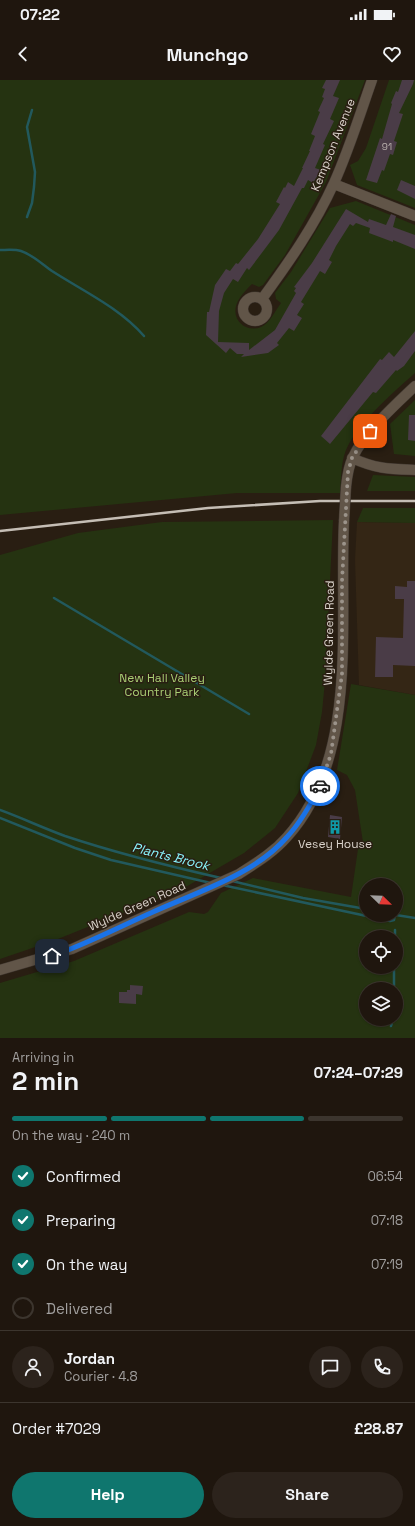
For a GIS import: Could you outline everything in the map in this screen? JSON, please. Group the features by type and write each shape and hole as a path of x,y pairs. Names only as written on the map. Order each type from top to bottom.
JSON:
{"street":[{"name":"Kempson Avenue","path":"262,299 302,243 334,184 372,80"},
{"path":"334,184 415,216"},
{"name":"Wylde Green Road","path":"0,970 72,949 238,874 263,859 287,838 295,827 314,798 329,761 342,674 342,581 344,521 348,472 352,458 370,431 415,386"},
{"path":"352,458 368,465 384,469 415,470"}],"shaded area":[{"path":"357,522 415,523 415,695 359,685 355,560"}],"green space":[{"path":"0,80 365,80 326,182 285,255 263,285 259,287 252,284 245,291 237,303 235,311 238,321 246,327 256,328 267,323 281,303 276,299 275,293 291,272 330,208 356,201 415,225 415,373 374,411 364,422 348,445 344,456 340,493 237,493 0,515"},
{"path":"389,80 415,80 415,208 357,185 350,165 358,161 366,148"},
{"path":"415,400 415,456 394,454 390,424"},
{"path":"373,475 415,477 415,491 367,491"},
{"path":"363,508 415,508 415,523 357,522"},
{"name":"New Hall Valley Country Park","path":"333,520 325,681 322,712 316,745 298,793 275,828 244,853 184,888 53,941 0,959 0,555 78,533 162,522"},
{"path":"351,684 415,695 415,1038 0,1038 0,983 74,961 189,912 204,914 208,912 221,893 253,878 351,897 358,849 364,849 355,790 347,775 337,770"}],"building":[{"path":"326,80 340,80 333,96 339,98 330,119 334,121 323,144 325,145 315,168 321,170 313,183 308,180 304,188 302,188 279,230 249,270 247,268 238,282 233,279 224,293 219,311 218,342 249,343 249,350 275,330 296,293 294,291 296,288 294,287 312,263 346,209 368,222 369,219 386,225 391,214 396,216 393,227 415,235 415,249 393,240 393,242 369,233 370,228 356,223 353,226 350,224 329,260 332,262 325,274 320,271 301,302 304,304 297,315 302,318 294,331 289,328 277,343 279,345 268,353 241,357 244,354 237,354 230,348 226,353 206,335 207,312 209,312 215,285 226,269 230,271 236,263 238,264 258,239 280,204 276,202 284,187 285,188 288,182 294,186 303,168 315,136 311,134 320,112 318,111 324,98 322,97 325,89 322,88"},
{"path":"402,80 414,80 399,113 403,114 394,141 397,142 393,155 390,154 384,171 382,170 377,183 366,180 380,138 382,139 392,104 391,103 396,91 398,92"},
{"path":"401,180 415,186 415,199 397,190"},
{"path":"415,331 415,351 404,366 397,371 396,370 376,393 373,392 330,444 321,436 380,359 382,360 389,352 394,357"},
{"path":"409,415 415,415 415,441 408,440"},
{"path":"407,581 415,581 415,666 393,665 393,677 375,677 376,637 403,638 404,599 395,599 395,586 407,587"},
{"name":"Vesey House","path":"330,815 342,817 340,839 328,837"},
{"path":"130,985 143,986 142,995 136,994 136,1004 119,1003 119,992 127,992 127,990 130,990"}],"waterway":[{"path":"27,217 32,203 35,172 27,127 32,110"},
{"path":"0,250 19,250 30,255 52,271 113,308 144,336"},
{"path":"54,598 249,714"},
{"name":"Plants Brook","path":"0,810 57,833 103,848 221,878"},
{"path":"0,818 75,848 111,860 211,883"},
{"name":"Plants Brook","path":"232,881 303,898 359,908"},
{"path":"222,885 359,914"},
{"name":"Plants Brook","path":"403,916 415,918"},
{"path":"394,974 394,982"}],"railway":[{"path":"0,531 208,508 320,501 415,501"}],"way so far":[{"path":"320,786 331,754 342,674 342,581 348,472 352,458 370,431"}],"place":[{"name":"Vesey House","path":"335,827"}],"route":[{"path":"52,956 108,934 238,874 263,859 287,838 304,815 320,786"}]}
